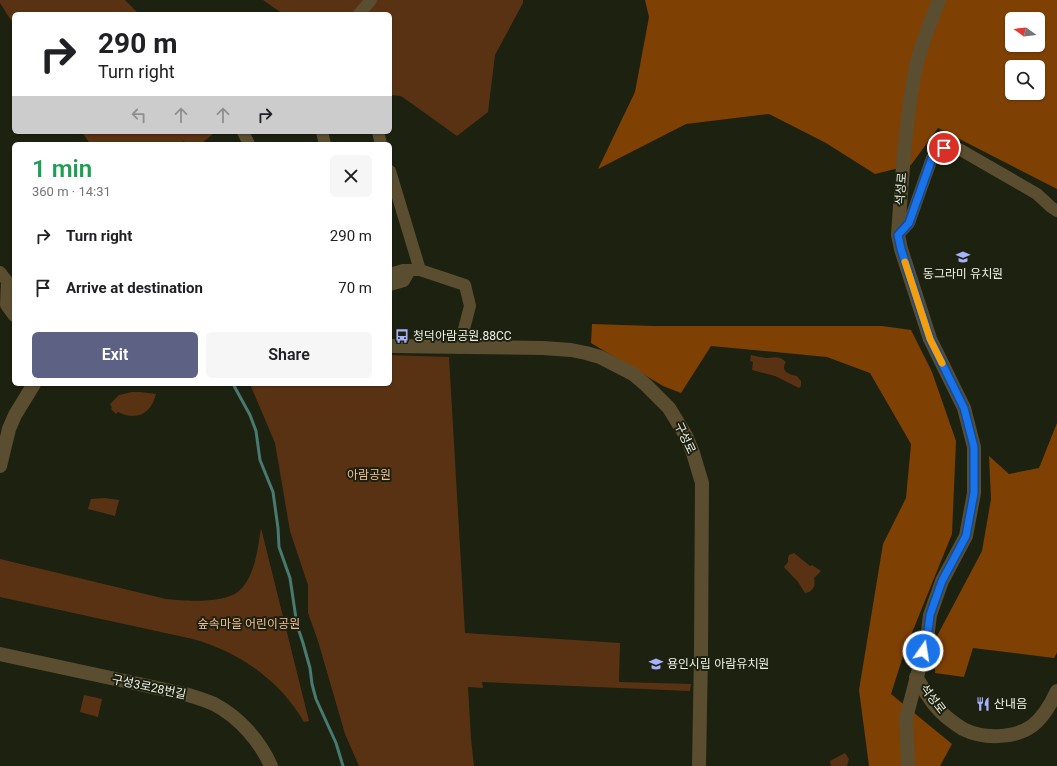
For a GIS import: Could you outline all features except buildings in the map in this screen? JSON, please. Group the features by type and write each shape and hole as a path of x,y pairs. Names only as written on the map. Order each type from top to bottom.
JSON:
{"street":[{"path":"361,12 371,0"},
{"name":"석성로","path":"939,0 927,30 916,65 905,136 898,235 901,249 930,339 964,408 974,447 974,493 966,536 942,581 930,615 927,639 916,676 930,699 940,711 953,722 964,729 989,735 1000,736 1024,731 1033,725 1044,714 1057,691"},
{"path":"898,235 909,223 932,158 944,148 959,149 1037,194 1057,211"},
{"path":"392,179 415,270"},
{"path":"392,273 403,270 415,270 465,285 470,306 459,348"},
{"path":"392,284 404,281 415,270"},
{"path":"0,272 6,282 6,306 12,314"},
{"name":"구성로","path":"392,346 543,348 571,350 586,353 600,357 633,374 646,384 669,408 684,431 694,453 702,483 699,766"},
{"path":"0,466 9,429 15,415 33,386"},
{"name":"구성3로28번길","path":"0,654 185,694 207,701 225,711 251,734 271,766"},
{"path":"908,766 906,718 916,676"}],"green space":[{"path":"0,0 125,0 137,12 12,12 12,22 0,3"},
{"path":"263,0 523,0 523,3 495,55 488,112 457,136 401,96 392,95 392,12 280,12"},
{"path":"83,134 213,134 203,142 89,142"},
{"name":"아람공원","path":"392,355 449,357 465,633 620,643 619,682 691,684 690,691 482,682 483,688 468,687 474,766 359,766 345,734 318,641 308,613 308,585 290,531 275,443 251,386 392,386"},
{"path":"751,355 764,358 775,357 782,359 786,362 784,368 786,372 797,376 801,381 801,386 799,388 775,376 752,370 753,362 750,361"},
{"path":"132,392 156,394 151,407 147,411 137,416 125,415 118,412 116,414 111,409 110,404 119,395"},
{"path":"105,498 119,500 115,516 88,509 91,499"},
{"name":"숲속마을 어린이공원","path":"261,528 309,721 304,722 283,693 257,670 242,660 210,645 193,639 0,597 0,559 166,599 204,601 224,598 239,591 249,578 255,562"},
{"path":"794,553 810,566 812,565 821,571 814,578 815,584 813,588 805,593 798,582 784,567 788,562 789,555"},
{"path":"84,695 102,699 98,717 80,712"},
{"path":"845,753 849,759 847,766 831,766 830,761"}],"shaded area":[{"path":"645,0 1057,0 1057,189 938,128 911,165 875,174 826,143 769,114 686,124 598,169 635,92 649,17"},
{"path":"592,324 653,326 882,326 911,330 932,372 956,441 952,534 905,650 891,694 952,744 940,766 869,766 859,690 883,544 906,498 911,444 870,373 827,357 711,346 681,393 663,386 591,343"},
{"path":"1057,423 1057,653 1054,658 973,648 964,677 935,673 936,638 982,551 991,499 989,456 1009,474 1039,468"}],"waterway":[{"path":"234,386 250,415 256,431 260,460 273,492 279,547 290,578 297,625 310,668 312,684 316,699 336,743 343,766"}],"slow traffic":[{"path":"905,262 930,339 942,363"}],"place":[{"name":"동그라미 유치원","path":"963,257"},
{"name":"청덕아람공원.88CC","path":"402,336"},
{"name":"용인시립 아람유치원","path":"656,664"},
{"name":"산내음","path":"983,704"}],"route":[{"path":"923,651 927,639 930,615 942,581 966,536 974,493 974,447 964,408 930,339 901,249 898,235 909,223 932,158 944,148"}]}
